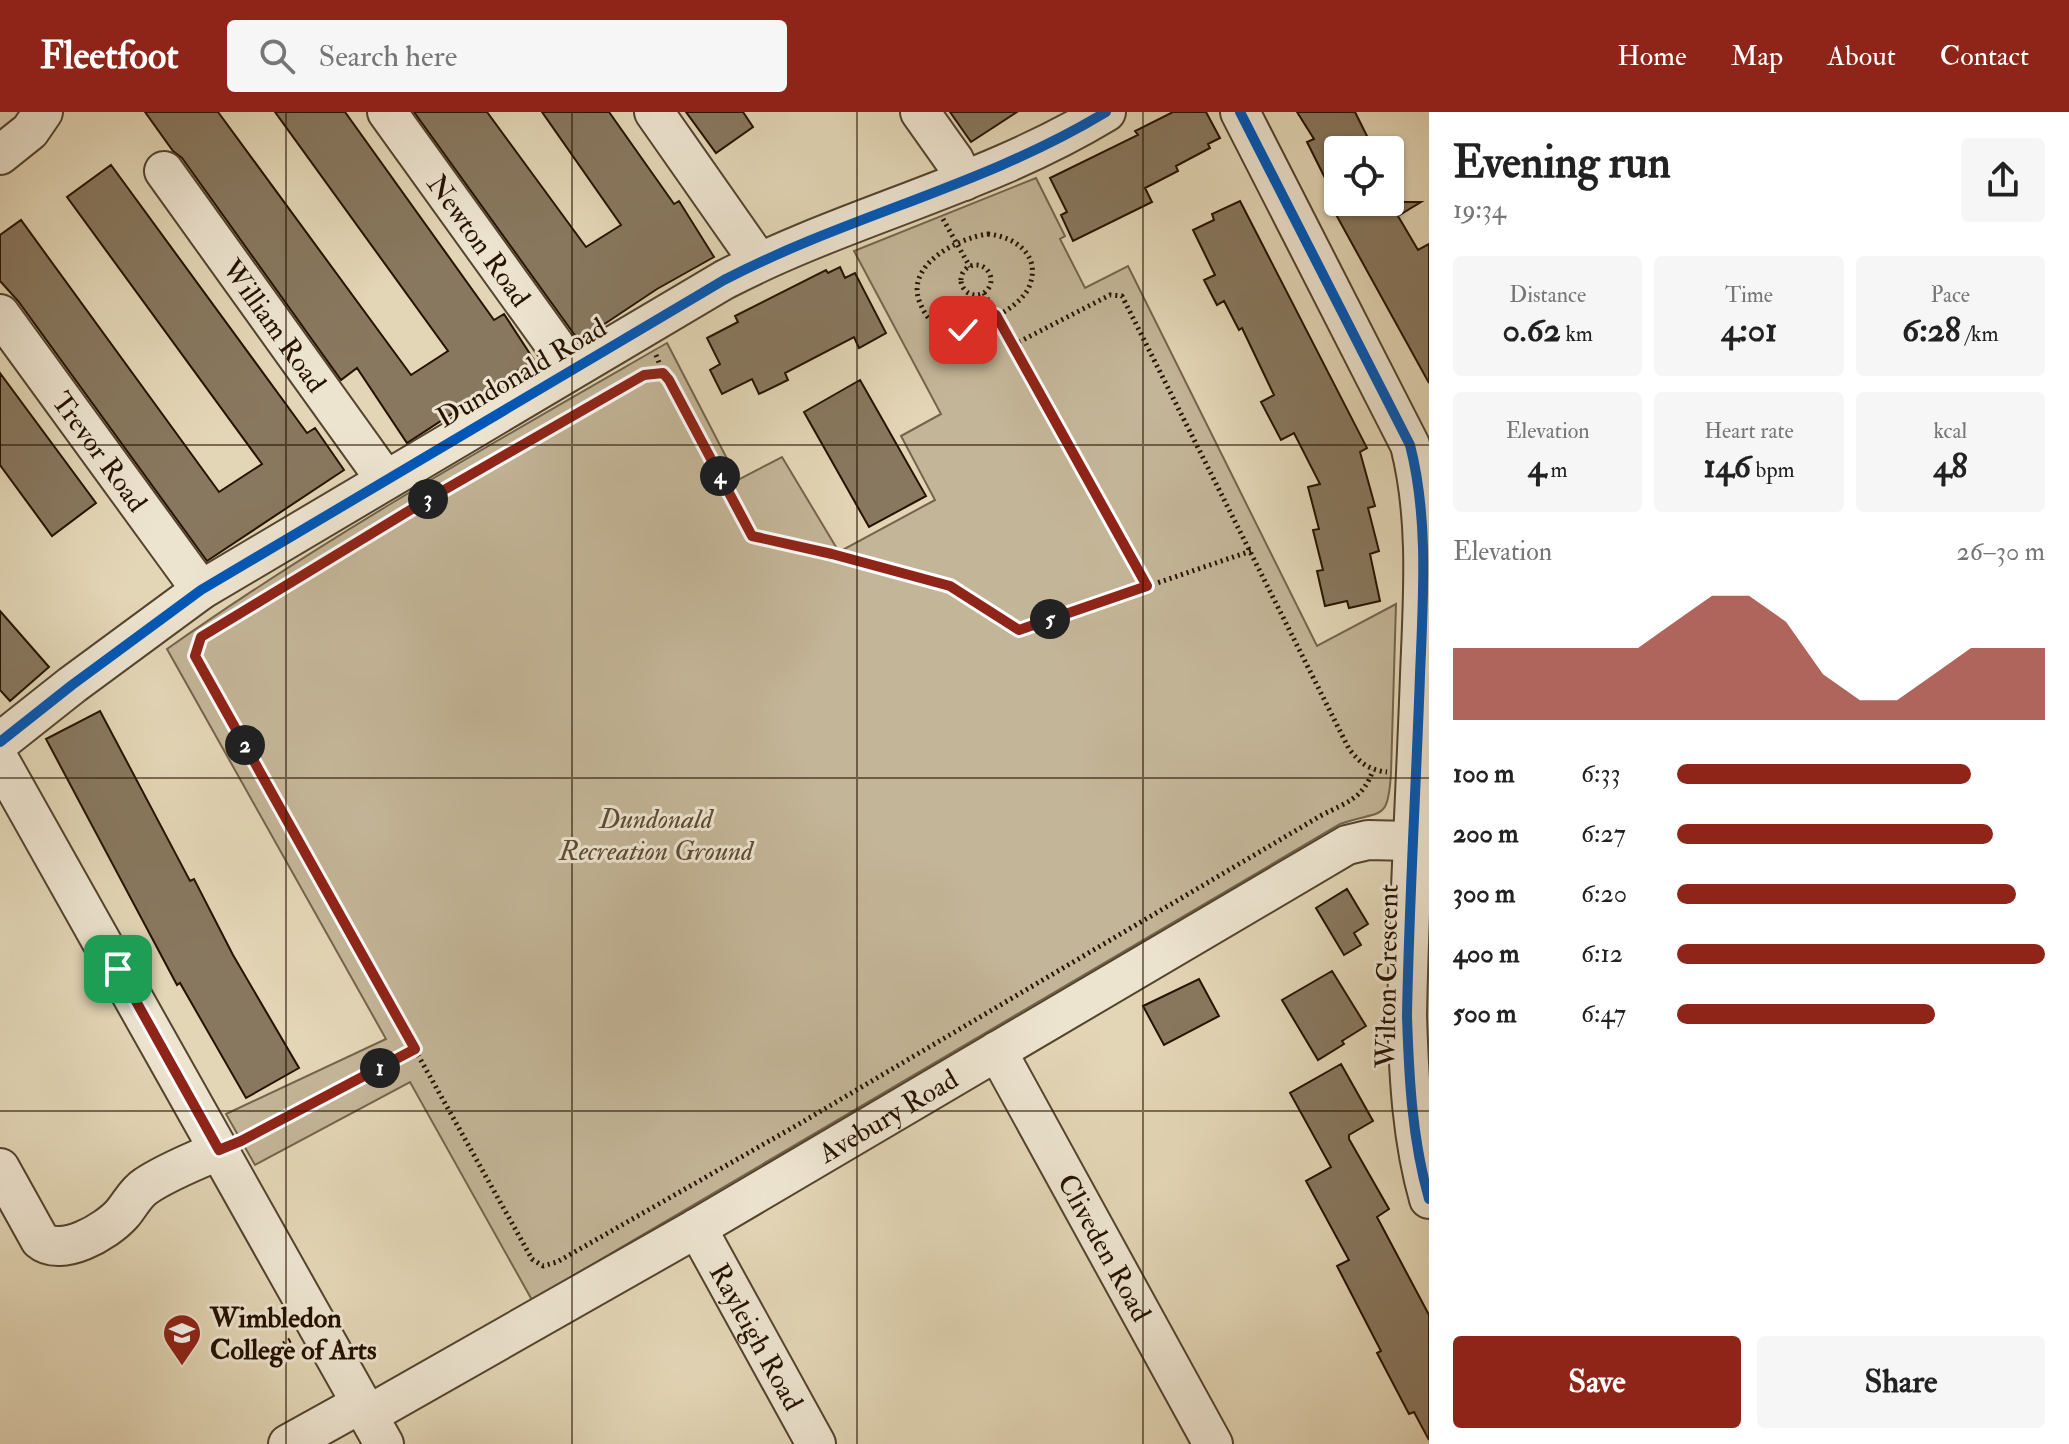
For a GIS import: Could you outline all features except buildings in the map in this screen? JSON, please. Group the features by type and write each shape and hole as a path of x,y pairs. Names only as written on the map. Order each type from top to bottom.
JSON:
{"street":[{"path":"0,155 30,131 43,112"},
{"name":"Newton Road","path":"387,112 572,369"},
{"path":"654,112 759,262"},
{"path":"920,112 954,160 948,188"},
{"name":"Dundonald Road","path":"0,742 201,590 572,369 759,262 801,242 948,188 1041,149 1106,112"},
{"name":"Wilton Crescent","path":"1240,112 1410,445 1420,479 1424,523 1421,766 1412,841 1408,957 1409,1079 1415,1130 1429,1199"},
{"name":"William Road","path":"164,171 385,479"},
{"name":"Trevor Road","path":"0,314 201,590"},
{"path":"0,761 372,1421"},
{"name":"Avebury Road","path":"288,1444 372,1421 1347,845 1368,840 1412,841"},
{"name":"Cliveden Road","path":"997,1051 1213,1444"},
{"path":"0,1168 40,1240 47,1246 61,1247 70,1246 107,1227 146,1186 219,1150"},
{"name":"Rayleigh Road","path":"697,1228 816,1444"}],"path":[{"path":"948,188 957,244 970,267"},
{"path":"988,234 1017,242 1025,250 1031,273 1030,286 1012,306 975,327 950,330 939,327 924,311 917,295 917,283 923,270 957,244 972,236 988,234"},
{"path":"970,267 984,267 990,275 990,285 984,293 970,294 963,287 962,278 970,267"},
{"path":"984,293 1147,586"},
{"path":"1013,345 1110,295 1122,296 1349,749 1359,762 1373,770 1421,766"},
{"path":"1251,551 1019,630 950,586 752,536 669,380 663,373 654,372 635,379 438,493 201,637 195,656 532,1259 543,1266 550,1265 799,1124 1322,815 1358,797 1368,787 1373,770"},
{"path":"219,1150 415,1049"}],"green space":[{"name":"Dundonald Recreation Ground","path":"1036,178 1065,236 1060,239 1085,288 1128,266 1317,646 1396,604 1391,773 1384,808 1373,815 1340,824 532,1300 410,1082 255,1165 226,1114 386,1039 167,649 351,528 667,343 738,480 782,457 839,552 935,500 901,436 941,414 854,251"}],"cycle path":[{"path":"0,742 201,590 724,280 771,257 1012,160 1106,112"},
{"path":"1240,112 1410,445 1416,473 1422,530 1423,588 1407,1016 1415,1131 1429,1199"}],"place":[{"name":"Wimbledon College of Arts","path":"182,1367"}],"route":[{"path":"118,969 219,1150 415,1049 195,656 201,637 425,501 644,375 663,373 669,380 752,536 950,586 1019,630 1147,586 996,315 963,330"}]}
